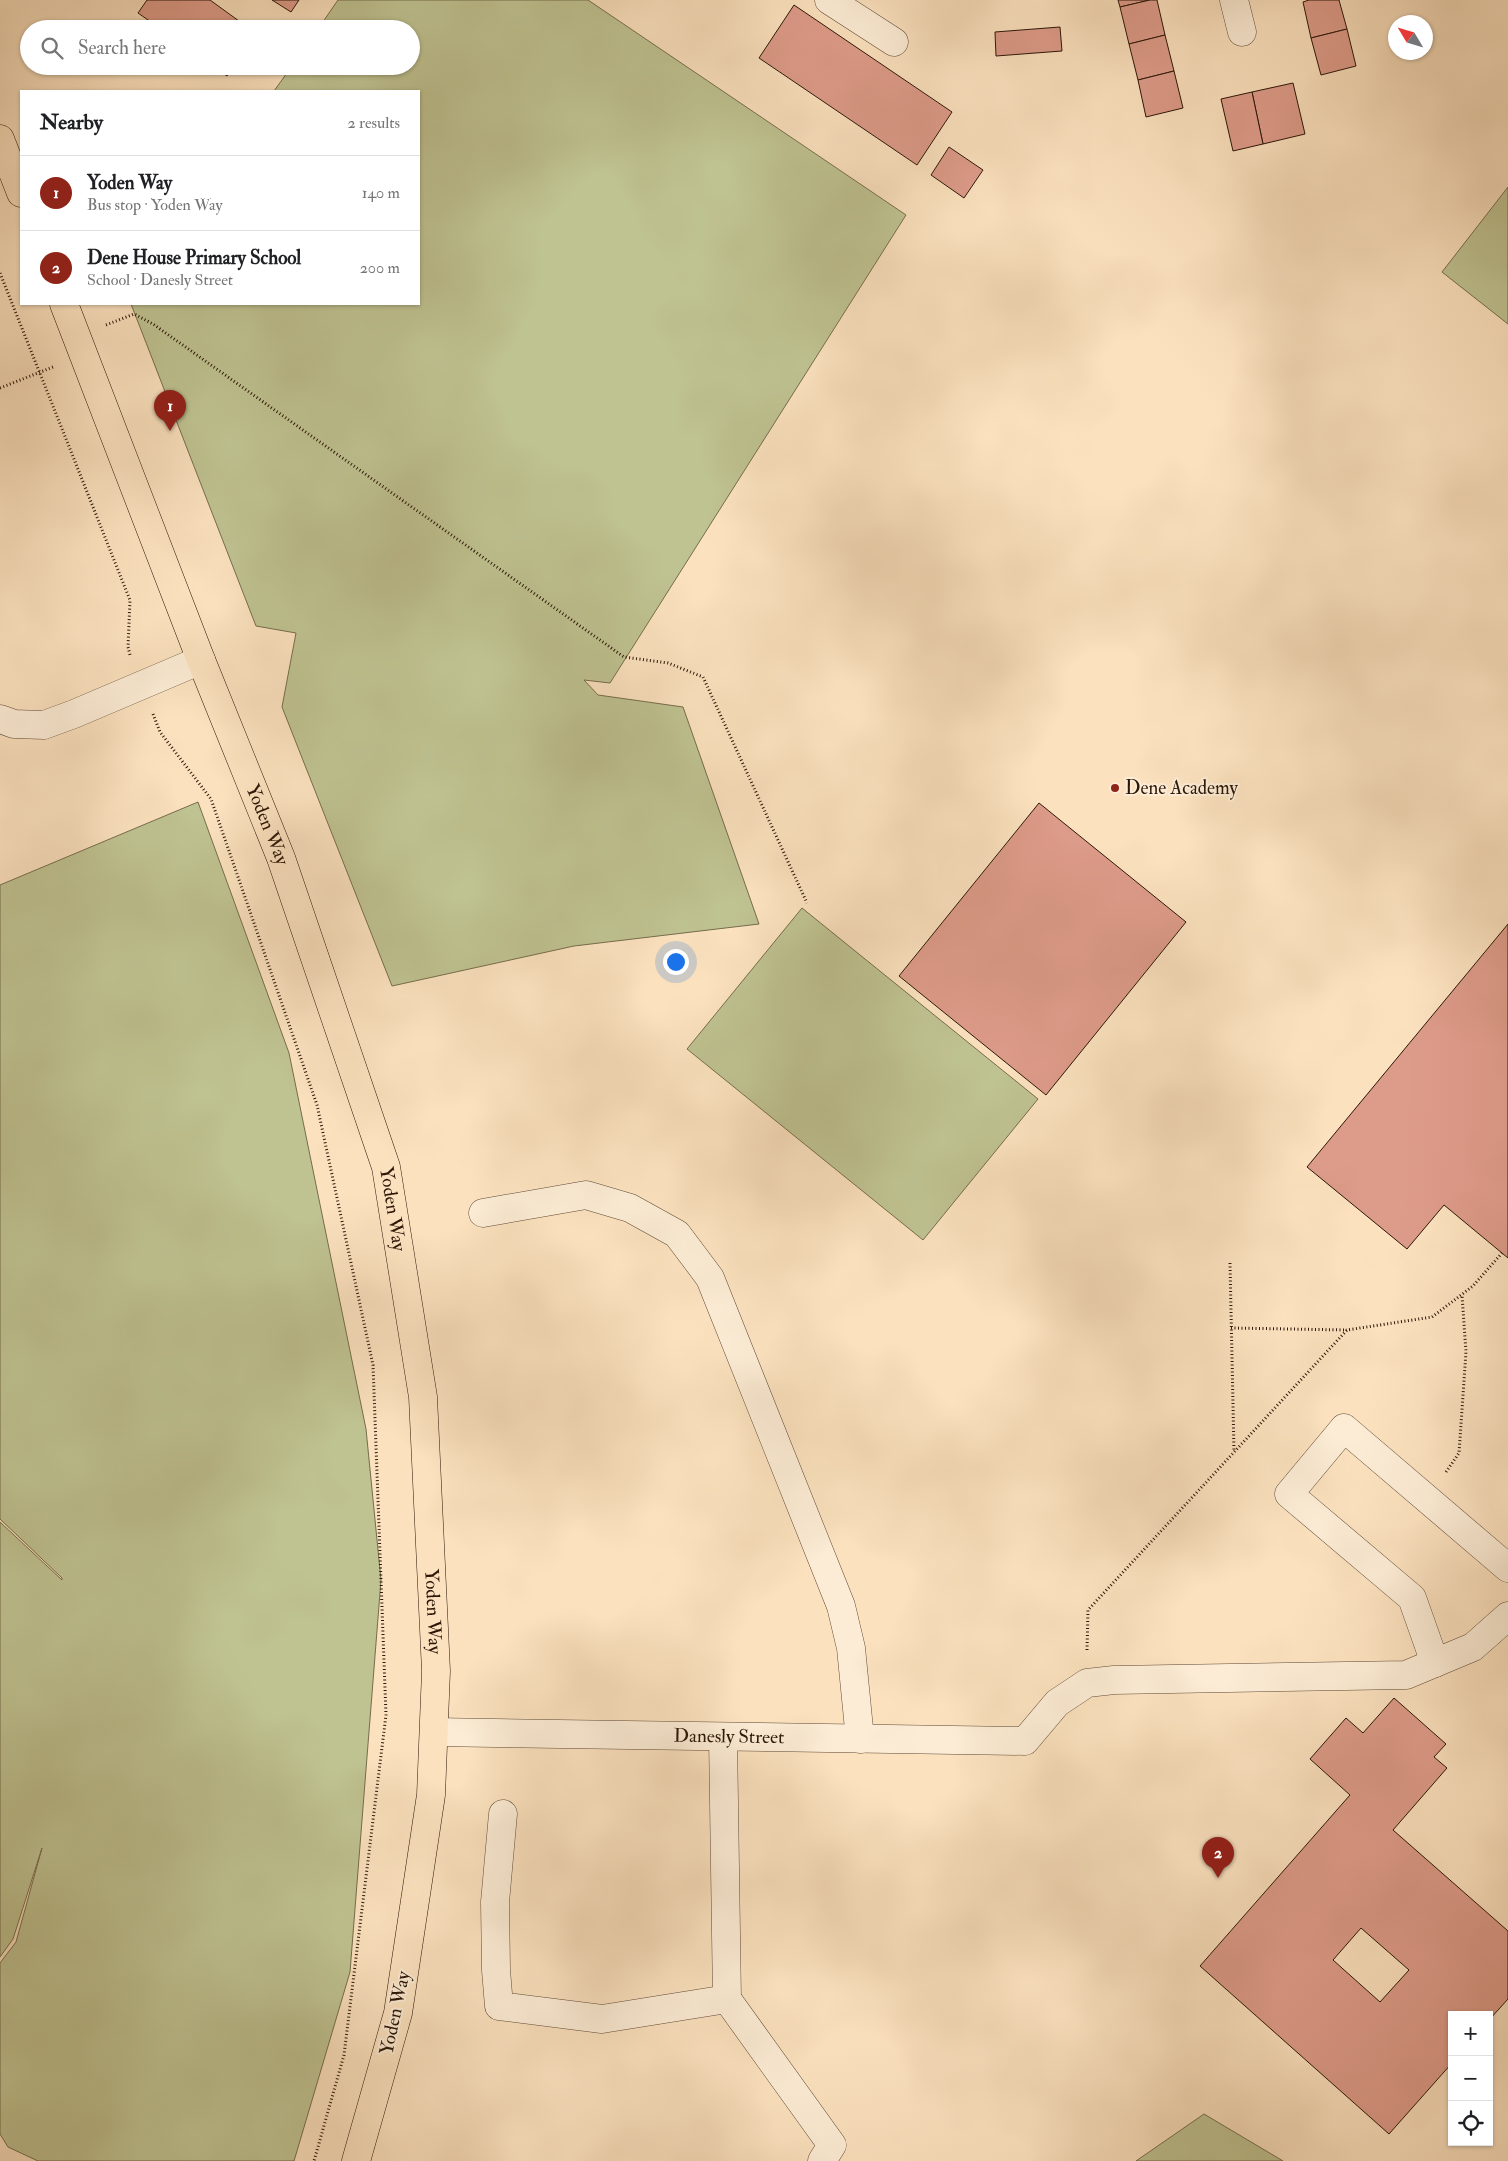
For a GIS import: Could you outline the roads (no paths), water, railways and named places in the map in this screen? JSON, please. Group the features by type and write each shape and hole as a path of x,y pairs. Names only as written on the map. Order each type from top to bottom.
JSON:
{"main road":[{"path":"0,139 20,190"},
{"name":"Yoden Way","path":"64,305 201,660 281,858 386,1167 423,1397 436,1671 431,1795 398,2013 356,2161"}],"street":[{"path":"829,0 894,42"},
{"path":"1234,0 1242,32"},
{"path":"0,718 14,724 44,725 201,660"},
{"path":"483,1213 586,1195 630,1208 677,1234 710,1278 841,1606 851,1648 860,1739"},
{"path":"1508,1568 1344,1428 1288,1494 1412,1598 1435,1663 1473,1647 1508,1616"},
{"name":"Danesly Street","path":"434,1732 1025,1741 1058,1703 1087,1683 1114,1680 1406,1675 1435,1663"},
{"path":"722,1737 727,1999 832,2144 822,2161"},
{"path":"503,1814 495,1902 496,1970 499,2006 602,2019 727,1999"}],"place":[{"name":"Yoden Way","path":"170,431"},
{"name":"Dene Academy","path":"1115,788"},
{"name":"Dene House Primary School","path":"1218,1878"}]}
